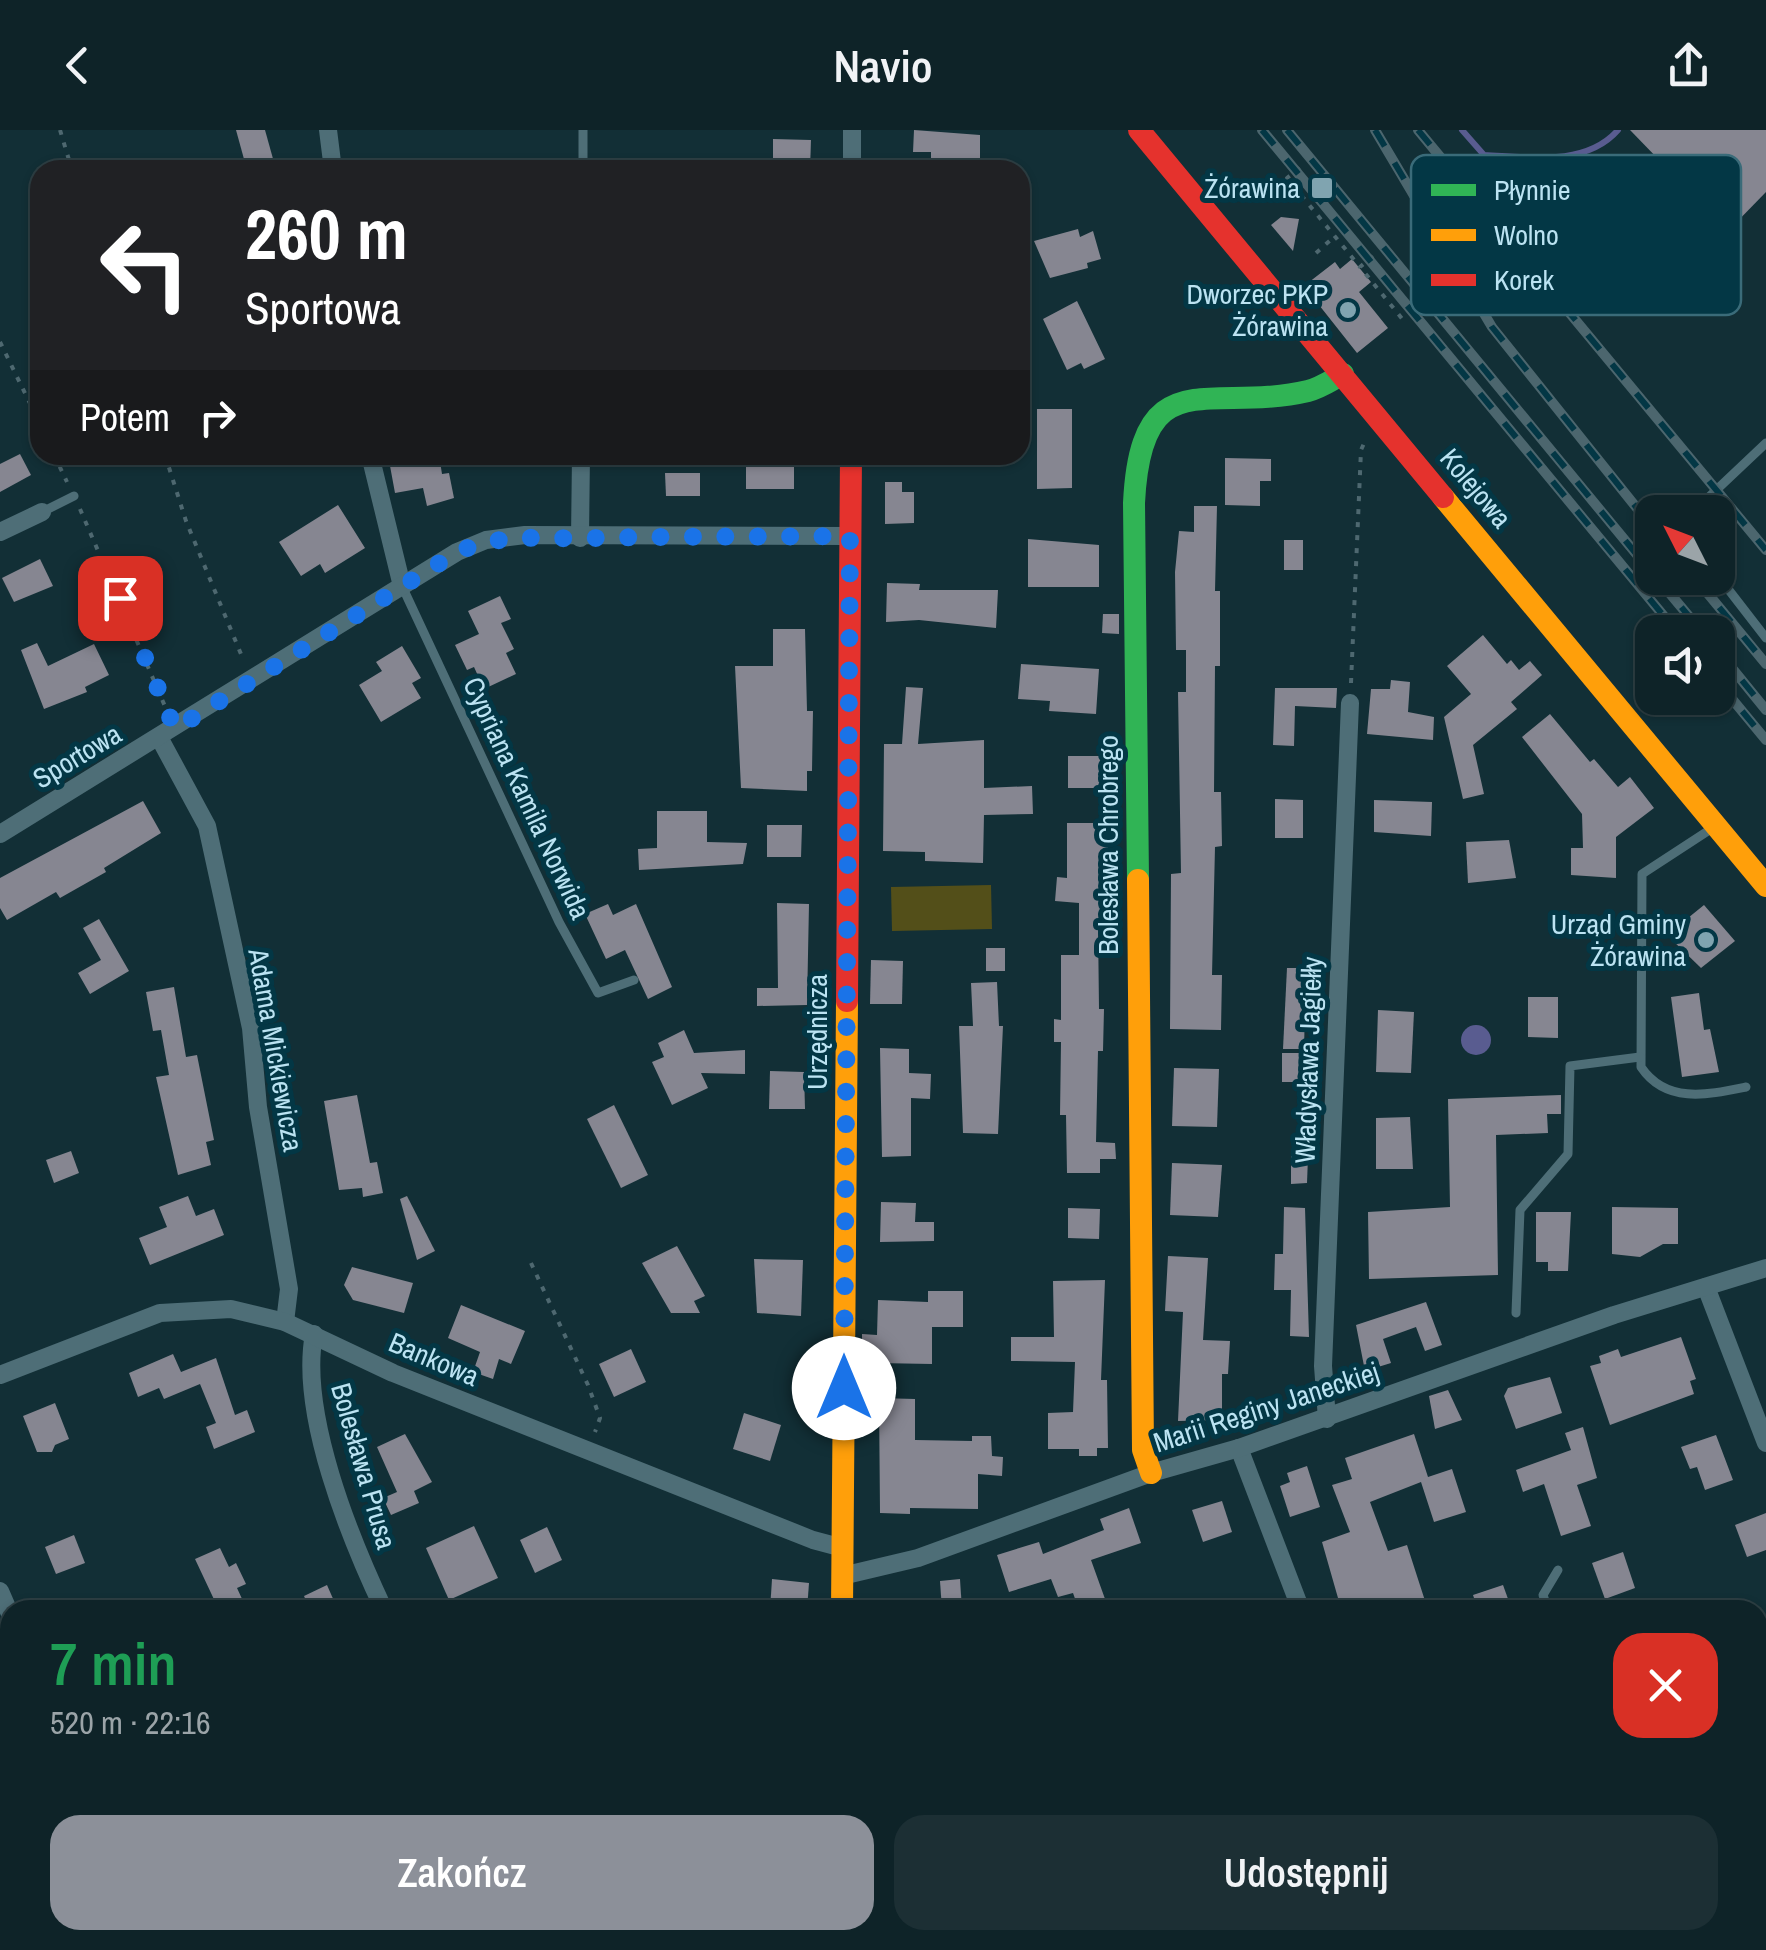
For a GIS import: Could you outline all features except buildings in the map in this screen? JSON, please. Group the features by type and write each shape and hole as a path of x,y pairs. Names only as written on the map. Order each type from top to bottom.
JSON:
{"street":[{"path":"328,130 332,160"},
{"path":"852,130 852,160"},
{"name":"Kolejowa","path":"1138,130 1766,886"},
{"name":"Bolesława Chrobrego","path":"1151,1473 1142,1450 1135,575 1142,439 1164,407 1179,401 1310,391 1343,374"},
{"path":"372,465 402,586"},
{"path":"580,538 581,465"},
{"name":"Urzędnicza","path":"842,1600 851,465"},
{"path":"0,532 42,512"},
{"name":"Sportowa","path":"0,834 457,552 486,540 525,535 850,536"},
{"name":"Władysława Jagiełły","path":"1327,1419 1322,1366 1350,703"},
{"name":"Adama Mickiewicza","path":"167,734 207,826 251,1028 258,1106 289,1289 285,1322"},
{"name":"Marii Reginy Janeckiej","path":"842,1576 918,1558 1151,1473 1327,1419 1766,1268"},
{"path":"1706,1286 1766,1443"},
{"name":"Bankowa","path":"0,1376 160,1313 231,1309 285,1322 392,1373 843,1548"},
{"name":"Bolesława Prusa","path":"314,1334 308,1365 315,1415 360,1560 379,1600"},
{"path":"1239,1448 1298,1600"}],"lane":[{"path":"582,160 583,130"},
{"path":"1711,495 1766,442"},
{"path":"42,512 74,496"},
{"name":"Cypriana Kamila Norwida","path":"402,586 559,922 598,992 634,980"},
{"path":"1733,595 1766,638"},
{"path":"1716,826 1642,874 1640,1067 1653,1084 1677,1094 1746,1087"},
{"path":"1516,1312 1520,1210 1568,1154 1570,1066 1640,1058"},
{"path":"1545,1600 1543,1595 1558,1570"}],"path":[{"path":"60,130 69,160"},
{"path":"1300,168 1287,178 1404,321"},
{"path":"1316,253 1334,236"},
{"path":"1360,267 1373,256"},
{"path":"0,342 30,404"},
{"path":"1350,703 1361,450"},
{"path":"59,465 167,734"},
{"path":"167,465 186,521 253,681"},
{"path":"531,1264 600,1418 588,1451"}],"shaded area":[{"path":"991,885 992,929 892,931 891,887"}],"water":[{"path":"1476,1025 1486,1030 1491,1040 1486,1050 1476,1055 1466,1050 1461,1040 1466,1030"}],"waterway":[{"path":"1462,130 1484,155"},
{"path":"1573,155 1605,142 1618,130"}],"railway":[{"path":"1262,130 1411,310"},
{"path":"1287,130 1411,280"},
{"path":"1375,130 1411,191"},
{"path":"1418,130 1439,155"},
{"path":"1415,315 1663,615"},
{"path":"1439,315 1635,552"},
{"path":"1485,315 1635,506"},
{"path":"1571,315 1766,550"},
{"path":"1671,595 1688,615"},
{"path":"1709,595 1766,664"},
{"path":"1735,672 1766,710"},
{"path":"1735,703 1766,740"}],"traffic: fast":[{"path":"1138,880 1134,503 1139,458 1150,428 1166,410 1187,401 1308,391 1343,374"}],"traffic: slow":[{"path":"1443,497 1766,886"},
{"path":"1138,880 1143,1450 1151,1473"},
{"path":"842,1600 847,1001"}],"traffic: jam":[{"path":"1139,130 1443,497"},
{"path":"847,1001 851,465"}],"place":[{"name":"Żórawina","path":"1322,188"},
{"name":"Dworzec PKP Żórawina","path":"1348,310"},
{"name":"Urząd Gminy Żórawina","path":"1706,940"}],"route":[{"path":"120,598 175,729 457,552 486,540 525,535 850,536 844,1388"}]}
